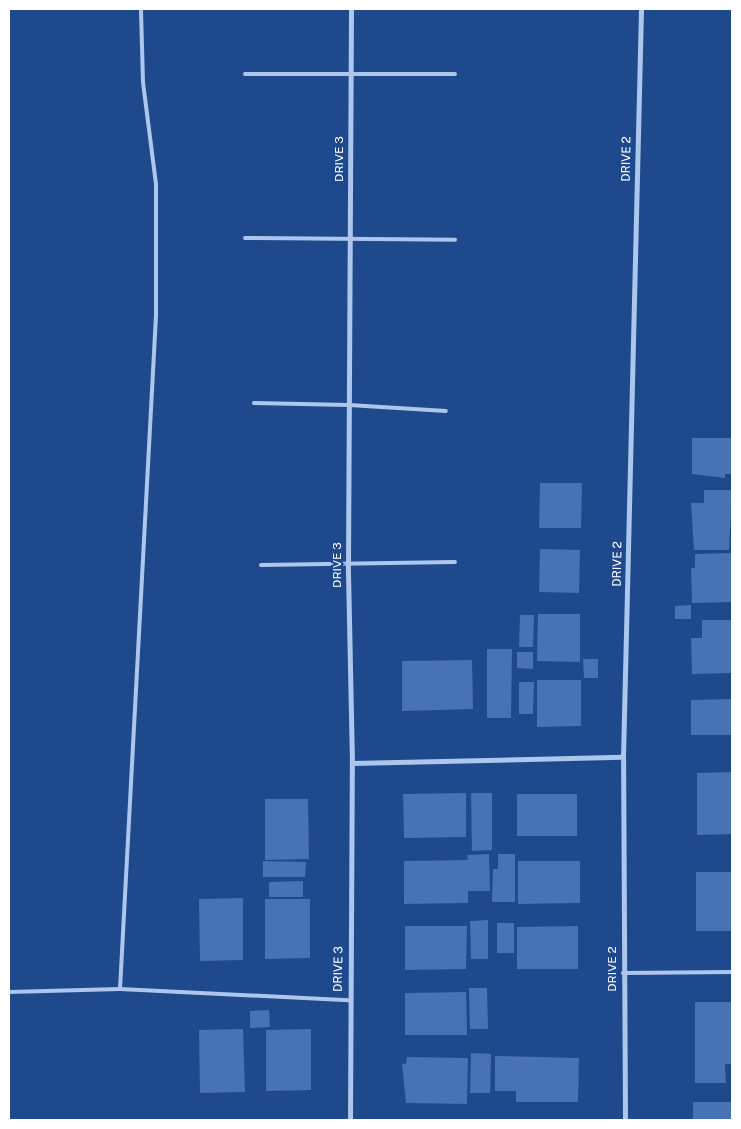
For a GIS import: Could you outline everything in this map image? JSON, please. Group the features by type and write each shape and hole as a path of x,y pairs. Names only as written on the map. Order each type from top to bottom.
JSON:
{"street":[{"name":"DRIVE 3","path":"350,1120 349,1000 352,763 348,565 351,9"},
{"name":"DRIVE 2","path":"625,1120 623,757 641,9"},
{"path":"352,763 623,757"}],"lane":[{"path":"120,989 156,316 156,184 143,82 141,9"},
{"path":"245,74 455,74"},
{"path":"245,238 455,240"},
{"path":"254,403 349,405 446,412"},
{"path":"261,566 455,562"},
{"path":"623,973 732,972"},
{"path":"9,992 120,989 349,1000"}],"building":[{"path":"692,438 732,438 732,474 725,474 725,478 692,474"},
{"path":"540,483 582,483 581,528 539,528"},
{"path":"704,490 732,490 729,550 694,550 691,503 704,503"},
{"path":"540,549 580,550 579,593 539,592"},
{"path":"732,553 732,602 692,603 691,568 695,568 695,554"},
{"path":"691,605 691,619 675,619 675,606"},
{"path":"538,614 580,614 580,662 537,661"},
{"path":"520,615 534,615 533,647 519,647"},
{"path":"702,620 732,620 732,673 692,674 691,638 702,638"},
{"path":"487,649 512,649 511,718 487,718"},
{"path":"517,652 533,652 533,669 517,668"},
{"path":"583,659 598,659 598,678 584,678"},
{"path":"472,660 473,709 402,711 402,661"},
{"path":"537,680 581,680 581,726 537,727"},
{"path":"519,682 534,682 533,714 519,714"},
{"path":"732,699 732,735 691,735 691,700"},
{"path":"732,772 732,834 697,835 697,773"},
{"path":"466,793 466,837 404,838 403,794"},
{"path":"471,793 492,793 492,850 472,851"},
{"path":"517,794 577,794 577,836 517,836"},
{"path":"265,799 308,799 309,859 265,860"},
{"path":"489,854 490,891 468,891 468,903 404,904 404,861 468,860 467,855"},
{"path":"498,854 515,854 515,902 492,902 493,869 498,869"},
{"path":"263,861 306,862 305,877 263,877"},
{"path":"518,861 580,861 580,903 518,904"},
{"path":"696,872 732,872 732,931 696,931"},
{"path":"303,881 303,897 269,897 269,882"},
{"path":"243,898 243,960 200,961 199,899"},
{"path":"265,899 310,899 310,958 265,959"},
{"path":"488,920 488,959 471,959 470,921"},
{"path":"497,923 514,923 514,953 497,953"},
{"path":"405,926 467,926 466,969 405,970"},
{"path":"578,926 578,969 517,969 517,927"},
{"path":"469,988 487,988 488,1029 470,1029"},
{"path":"466,992 467,1035 405,1035 405,993"},
{"path":"695,1002 732,1002 732,1064 725,1064 726,1083 695,1083"},
{"path":"269,1010 270,1027 250,1028 250,1011"},
{"path":"243,1029 245,1092 200,1093 199,1030"},
{"path":"311,1029 311,1090 266,1091 266,1030"},
{"path":"471,1053 491,1054 490,1093 470,1093"},
{"path":"495,1056 579,1058 578,1102 516,1102 516,1091 495,1091"},
{"path":"407,1057 468,1058 467,1104 406,1103 402,1064 406,1064"},
{"path":"693,1102 732,1102 732,1120 693,1120"}]}
